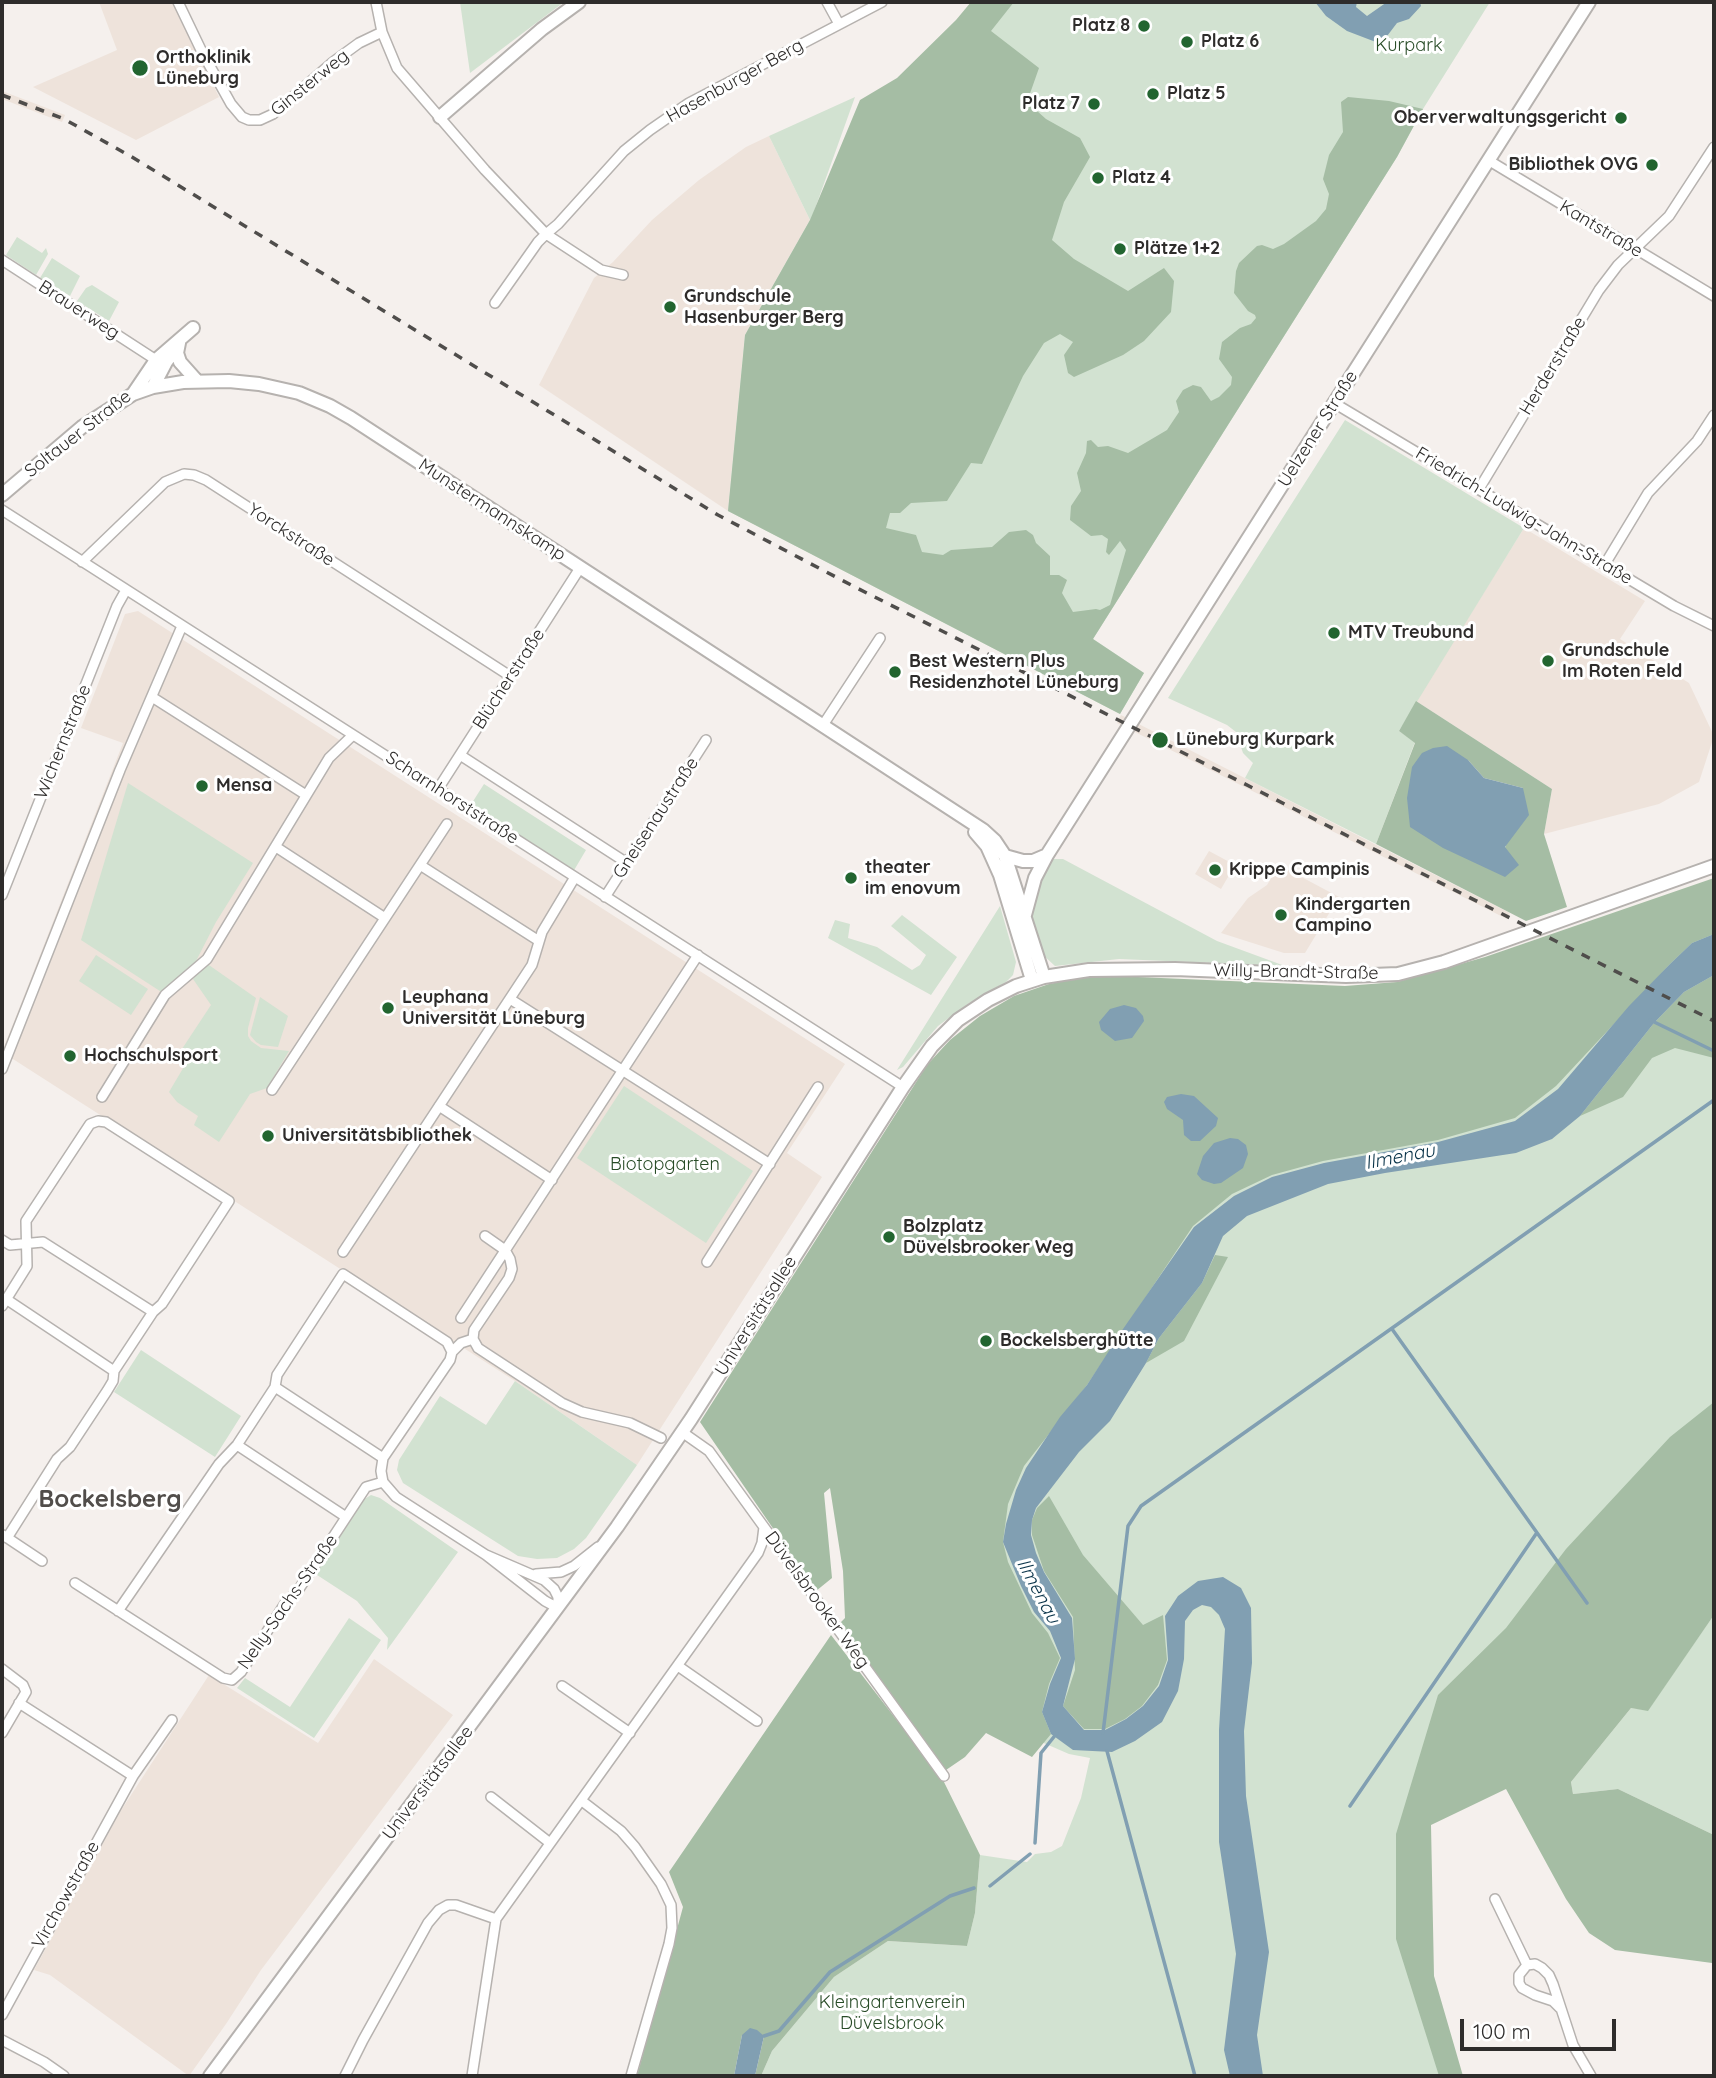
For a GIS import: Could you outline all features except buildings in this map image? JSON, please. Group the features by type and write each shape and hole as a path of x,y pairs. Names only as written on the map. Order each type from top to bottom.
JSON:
{"street":[{"name":"Ginsterweg","path":"178,2 231,104 242,117 249,120 260,120 273,114 333,62 359,43 382,32"},
{"path":"376,2 382,32 397,68 485,170 547,234 601,270 623,275"},
{"path":"440,117 542,29 579,2"},
{"path":"827,2 839,24"},
{"name":"Hasenburger Berg","path":"495,303 538,242 558,224 624,151 650,130 689,103 882,2"},
{"name":"Uelzener Straße","path":"1025,915 1035,878 1047,855 1589,2"},
{"name":"Herderstraße","path":"1479,489 1599,290 1618,265 1669,216 1714,147"},
{"name":"Kantstraße","path":"1488,160 1714,296"},
{"name":"Brauerweg","path":"2,260 152,364"},
{"name":"Soltauer Straße","path":"153,387 166,362 193,328"},
{"path":"179,343 180,362 197,381"},
{"name":"Soltauer Straße","path":"2,495 82,427 133,394 152,364 179,343"},
{"name":"Soltauer Straße","path":"152,364 148,376 153,387"},
{"name":"Munstermannskamp","path":"133,394 153,387 197,381 229,381 272,386 299,393 330,406 983,830 1005,856 1011,888 1038,979"},
{"name":"Friedrich-Ludwig-Jahn-Straße","path":"1334,403 1696,618 1714,626"},
{"path":"1605,564 1648,493 1697,441 1714,415"},
{"name":"Yorckstraße","path":"82,562 165,482 184,474 194,475 206,480 510,676"},
{"name":"Scharnhorststraße","path":"2,510 903,1087"},
{"name":"Blücherstraße","path":"438,789 580,568"},
{"name":"Wichernstraße","path":"2,895 117,606 126,590"},
{"path":"2,1069 182,626"},
{"path":"823,725 880,638"},
{"path":"152,696 306,795"},
{"path":"102,1097 164,995 206,959 329,758 353,735"},
{"name":"Gneisenaustraße","path":"605,897 706,740"},
{"path":"460,755 627,863"},
{"name":"Munstermannskamp","path":"959,814 987,846 1025,915 1038,979"},
{"path":"272,1090 447,824"},
{"path":"276,847 385,918"},
{"path":"1005,856 1033,861 1047,855"},
{"name":"Uelzener Straße","path":"1011,888 1047,855"},
{"path":"420,865 539,942"},
{"name":"Willy-Brandt-Straße","path":"903,1087 932,1046 958,1020 988,1000 1038,979 1118,968 1346,976 1398,974 1455,958 1714,866"},
{"path":"343,1252 532,965 541,932 575,877"},
{"path":"1011,888 1025,885 1035,878"},
{"path":"461,1318 698,956"},
{"path":"510,999 770,1164"},
{"path":"707,1262 818,1087"},
{"name":"Universitätsallee","path":"209,2076 605,1543 682,1432 903,1087"},
{"path":"439,1106 552,1180"},
{"path":"42,1561 4,1536 57,1460 70,1447 113,1381 114,1371 153,1312 162,1304 229,1201 106,1122 98,1121 90,1124 82,1133 26,1221 27,1266 4,1302 114,1371"},
{"path":"485,1236 505,1250 512,1269 509,1278 474,1330 473,1339 485,1353 562,1403 582,1412 630,1423 661,1438"},
{"path":"2,1240 10,1245 43,1242 153,1312"},
{"path":"118,1611 219,1464 237,1445 275,1387 277,1375 343,1274 447,1342 452,1352"},
{"path":"473,1339 461,1343 452,1352 450,1360 383,1458 381,1471 383,1482 396,1497 486,1555 558,1608 558,1597 554,1589 532,1574 486,1555"},
{"path":"275,1387 383,1458"},
{"name":"Düvelsbrooker Weg","path":"682,1432 709,1451 944,1776"},
{"name":"Nelly-Sachs-Straße","path":"237,1445 346,1517"},
{"name":"Nelly-Sachs-Straße","path":"75,1583 223,1678 232,1679 241,1672 286,1602 298,1591 366,1487 383,1482"},
{"path":"472,2076 496,1920 758,1553 764,1527"},
{"name":"Universitätsallee","path":"532,1574 561,1572 574,1566 605,1543"},
{"path":"678,1666 757,1721"},
{"path":"2,1669 23,1685 26,1692 2,1733"},
{"path":"562,1686 630,1733"},
{"path":"19,1703 133,1776"},
{"name":"Virchowstraße","path":"2,2015 133,1776 172,1720"},
{"path":"491,1797 550,1843"},
{"path":"582,1801 621,1831 635,1847 662,1884 671,1905 672,1928 669,1944 631,2076"},
{"path":"1495,1899 1527,1965"},
{"path":"345,2076 428,1923 439,1910 448,1905 456,1905 496,1920"},
{"path":"1560,2008 1553,2001 1522,1988 1519,1975 1527,1965 1535,1964 1549,1975 1573,2045 1591,2076"},
{"path":"2,2040 64,2076"}],"shaded area":[{"name":"Orthoklinik Lüneburg","path":"99,2 173,2 219,97 136,140 33,87 117,50"},
{"path":"2,91 65,115 62,122 2,99"},
{"name":"Grundschule Hasenburger Berg","path":"769,136 810,220 745,335 728,511 539,385 594,278 613,262 652,220 699,180 746,147"},
{"name":"Grundschule Im Roten Feld","path":"1524,528 1645,601 1620,639 1689,683 1714,736 1699,782 1659,804 1544,834 1552,789 1416,701"},
{"name":"Leuphana Universität Lüneburg","path":"138,611 845,1064 787,1153 822,1177 637,1465 515,1381 2,1052 123,743 81,728 125,614"},
{"path":"1121,715 1510,913 1507,919 1117,723"},
{"name":"Krippe Campinis","path":"1209,851 1235,865 1221,889 1195,874"},
{"name":"Kindergarten Campino","path":"1279,865 1339,897 1305,953 1284,953 1221,933 1248,898 1267,885"},
{"path":"374,1659 453,1715 261,1970 189,2076 50,1975 34,1970 120,1812 209,1675 318,1743"}],"green space":[{"path":"460,2 564,2 470,73"},
{"path":"971,2 1014,2 991,31 1039,68 1027,102 1046,119 1080,138 1090,157 1064,202 1052,240 1074,259 1128,291 1164,268 1174,281 1171,312 1144,341 1123,355 1074,377 1068,373 1064,355 1073,342 1060,334 1044,343 1023,376 982,464 971,463 947,501 911,503 900,513 890,513 886,528 916,535 922,552 943,555 951,550 992,547 1009,532 1026,530 1050,556 1050,575 1059,575 1067,580 1062,593 1073,612 1100,610 1110,605 1126,550 1120,541 1109,555 1106,552 1108,539 1102,535 1091,536 1070,520 1071,506 1081,491 1077,473 1086,453 1087,441 1091,440 1098,447 1108,446 1128,453 1167,430 1179,412 1176,401 1183,390 1193,385 1201,387 1211,401 1231,385 1232,377 1219,359 1222,342 1256,318 1234,293 1239,263 1257,246 1273,249 1284,244 1316,221 1326,209 1329,194 1323,179 1329,155 1343,132 1341,102 1348,97 1389,101 1423,109 1397,157 1093,639 1144,673 1120,714 728,511 745,335 810,220 860,100 897,78"},
{"name":"Kurpark","path":"992,2 1490,2 1423,109 1397,157 1093,639 1144,673 1120,714 728,511 745,335 810,220 769,136 855,97 812,217"},
{"path":"17,237 42,253 46,248 48,254 36,275 6,255"},
{"path":"52,258 80,276 70,296 40,278"},
{"path":"92,285 119,302 109,321 77,301 86,288"},
{"name":"MTV Treubund","path":"1345,420 1524,528 1399,731 1415,742 1376,844 1245,778 1253,763 1243,753 1236,732 1227,725 1168,698"},
{"path":"1416,701 1552,789 1544,834 1567,907 1526,921 1376,844 1415,743 1399,731","holes":["1468,760 1484,778 1523,788 1505,848"]},
{"path":"128,783 253,863 216,922 195,963 163,993 81,940"},
{"path":"484,784 586,850 573,872 470,806"},
{"path":"1051,859 1063,859 1217,941 1285,966 1119,959 1055,966 1041,953 1029,911 1039,881"},
{"path":"1714,878 1714,934 1692,943 1556,1086 1515,1118 1438,1140 1323,1161 1272,1175 1232,1194 1193,1226 1087,1385 1024,1466 1008,1504 1003,1542 1008,1562 1032,1613 1048,1633 1060,1658 1049,1684 1042,1712 1051,1734 1032,1757 986,1733 965,1757 946,1770 840,1623 845,1618 843,1571 830,1488 824,1493 832,1578 816,1591 700,1422 927,1065 950,1040 980,1016 1014,996 1049,984 1078,978 1115,976 1345,986 1397,982 1485,957"},
{"name":"Kleingartenverein Düvelsbrook","path":"1714,896 1714,1422 1398,1837 1458,2076 761,2076 772,2051 834,1977 888,1941 967,1946 975,1913 980,1855 1027,1862 1035,1854 1051,1852 1062,1846 1081,1798 1090,1758 1069,1754 1023,1734 972,1543 1182,1210"},
{"path":"1000,906 1016,962 1013,975 938,1026 903,1067 897,1070"},
{"path":"902,915 957,957 931,995 828,938 835,920 850,924 848,938 877,947 912,970 920,965 926,955 891,926"},
{"path":"96,955 148,989 131,1015 79,981"},
{"path":"206,963 256,998 248,1028 251,1041 261,1048 289,1051 267,1088 250,1094 219,1142 194,1125 198,1116 177,1102 169,1092 185,1065 176,1058 211,1005 193,979"},
{"path":"1714,975 1714,1058 1675,1048 1652,1058 1623,1097 1580,1116 1654,1023 1684,992"},
{"path":"260,997 288,1016 278,1047 261,1045 250,1035"},
{"name":"Biotopgarten","path":"624,1086 753,1171 706,1243 577,1158"},
{"path":"1215,1255 1228,1257 1184,1341 1146,1363 1159,1338 1202,1283"},
{"path":"141,1350 241,1416 215,1457 114,1392"},
{"path":"515,1381 637,1465 586,1538 574,1549 557,1558 518,1556 403,1483 397,1470 399,1460 440,1396 486,1425"},
{"path":"1714,1402 1714,1615 1648,1711 1631,1708 1571,1782 1573,1794 1618,1789 1714,1835 1712,1963 1615,1950 1589,1933 1566,1899 1506,1789 1431,1825 1434,1976 1463,2076 1439,2076 1396,1939 1396,1834 1438,1695 1506,1628 1566,1549 1670,1437"},
{"path":"371,1495 380,1498 458,1552 387,1650 388,1638 357,1601 314,1573 363,1500"},
{"path":"1049,1496 1083,1555 1143,1625 1163,1615 1167,1660 1158,1685 1142,1706 1105,1729 1084,1729 1063,1706 1075,1670 1073,1617 1044,1571 1032,1535 1032,1520 1037,1508"},
{"path":"1714,1615 1714,1835 1618,1789 1573,1794 1571,1782 1631,1708 1648,1710"},
{"path":"349,1618 381,1640 314,1738 237,1688 245,1678 290,1707"},
{"path":"831,1635 943,1780 980,1855 975,1913 967,1946 888,1941 834,1977 772,2051 761,2076 755,2076 764,2036 742,2035 734,2076 637,2076 683,1907 669,1872"}],"water":[{"path":"1315,2 1357,2 1356,7 1367,16 1387,2 1420,2 1421,6 1409,19 1397,23 1381,44 1347,31 1326,16"},
{"path":"1447,746 1468,760 1484,778 1523,788 1529,815 1505,847 1519,865 1505,877 1443,848 1410,827 1407,798 1412,767 1422,753"},
{"name":"Ilmenau","path":"1714,934 1714,975 1684,992 1654,1023 1580,1116 1552,1139 1516,1153 1328,1184 1247,1216 1223,1236 1202,1283 1159,1338 1110,1421 1079,1452 1036,1508 1031,1535 1036,1553 1044,1572 1072,1618 1075,1659 1063,1706 1084,1730 1105,1730 1126,1719 1143,1706 1159,1686 1168,1660 1165,1616 1178,1596 1198,1581 1223,1577 1241,1588 1251,1608 1252,1663 1244,1731 1246,1796 1269,1952 1257,2035 1263,2076 1230,2076 1224,2050 1236,1954 1219,1842 1219,1730 1225,1629 1219,1615 1211,1607 1202,1605 1193,1610 1185,1621 1184,1659 1178,1691 1162,1722 1135,1741 1112,1752 1073,1750 1051,1734 1042,1712 1061,1658 1050,1631 1034,1612 1021,1586 1003,1542 1016,1490 1026,1468 1060,1417 1087,1385 1194,1227 1234,1196 1272,1177 1324,1163 1438,1142 1515,1121 1558,1089 1629,1006 1692,943"},
{"path":"1124,1005 1136,1008 1144,1021 1132,1038 1115,1041 1101,1030 1099,1022 1110,1009"},
{"path":"1181,1094 1194,1096 1218,1118 1216,1126 1200,1141 1191,1141 1184,1135 1183,1120 1167,1109 1164,1102 1167,1097"},
{"path":"1230,1138 1238,1139 1246,1145 1248,1154 1243,1168 1221,1183 1202,1180 1197,1174 1203,1156 1214,1143"},
{"path":"750,2028 764,2036 755,2076 734,2076 742,2035"}],"waterway":[{"path":"1650,1020 1714,1051"},
{"path":"1103,1733 1128,1526 1141,1506 1714,1100"},
{"path":"1392,1329 1587,1603"},
{"path":"1350,1806 1536,1534"},
{"path":"1035,1843 1041,1753 1057,1733"},
{"path":"1107,1751 1195,2076"},
{"path":"990,1886 1030,1854"},
{"path":"764,2036 779,2031 830,1972 950,1896 974,1888"}],"railway":[{"path":"2,95 64,119 132,157 718,515 853,586 1714,1021"}],"place":[{"name":"Platz 8","path":"1144,26"},
{"name":"Platz 6","path":"1187,42"},
{"name":"Orthoklinik Lüneburg","path":"140,68"},
{"name":"Platz 5","path":"1153,94"},
{"name":"Platz 7","path":"1094,104"},
{"name":"Oberverwaltungsgericht","path":"1621,118"},
{"name":"Bibliothek OVG","path":"1652,165"},
{"name":"Platz 4","path":"1098,178"},
{"name":"Plätze 1+2","path":"1120,249"},
{"name":"Grundschule Hasenburger Berg","path":"670,307"},
{"name":"MTV Treubund","path":"1334,633"},
{"name":"Grundschule Im Roten Feld","path":"1548,661"},
{"name":"Best Western Plus Residenzhotel Lüneburg","path":"895,672"},
{"name":"Lüneburg Kurpark","path":"1160,740"},
{"name":"Mensa","path":"202,786"},
{"name":"Krippe Campinis","path":"1215,870"},
{"name":"theater im enovum","path":"851,878"},
{"name":"Kindergarten Campino","path":"1281,915"},
{"name":"Leuphana Universität Lüneburg","path":"388,1008"},
{"name":"Hochschulsport","path":"70,1056"},
{"name":"Universitätsbibliothek","path":"268,1136"},
{"name":"Bolzplatz Düvelsbrooker Weg","path":"889,1237"},
{"name":"Bockelsberghütte","path":"986,1341"}],"district":[{"name":"Bockelsberg","path":"110,1500"}]}
